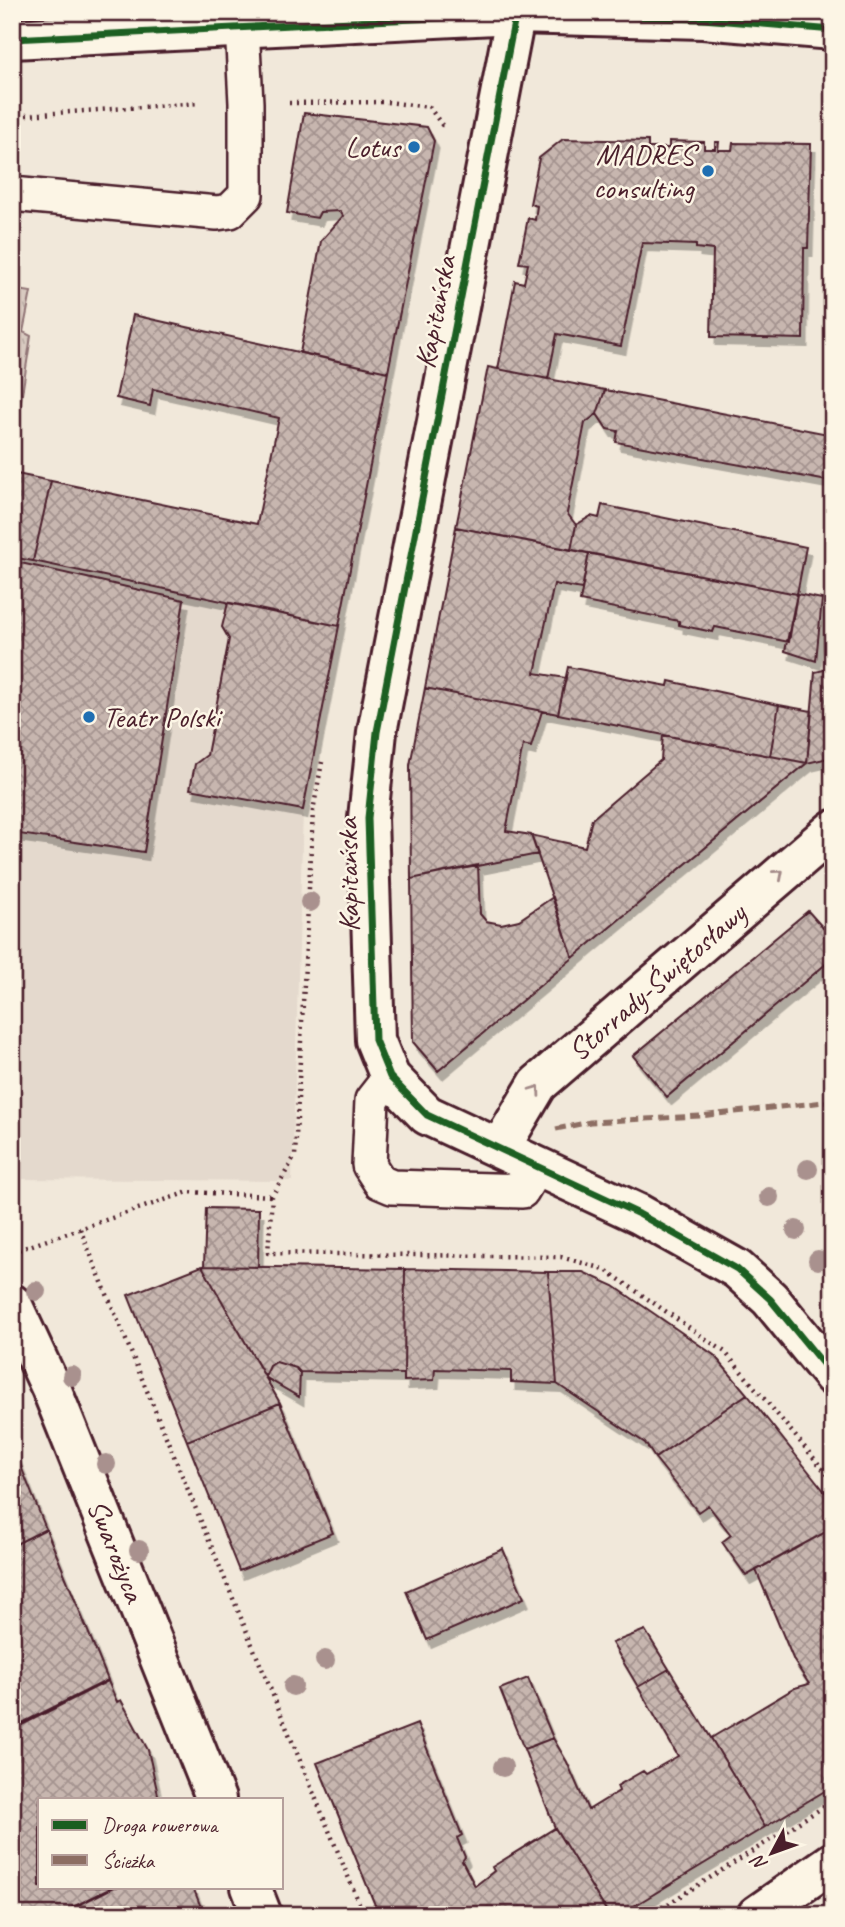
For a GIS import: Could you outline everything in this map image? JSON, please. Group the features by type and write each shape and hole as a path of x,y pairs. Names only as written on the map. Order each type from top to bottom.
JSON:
{"street":[{"path":"12,39 515,13 704,19 833,30"},
{"name":"Kapitańska","path":"515,13 377,732 368,818 375,1040 390,1077 427,1115 639,1214 737,1269 770,1299 833,1376"},
{"name":"Storrady-Świętosławy","path":"500,1147 538,1084 833,830"},
{"name":"Swarożyca","path":"12,1304 51,1388 216,1798"},
{"path":"757,1915 833,1862"},
{"path":"251,1888 262,1915"}],"lane":[{"path":"12,194 217,213 230,211 246,195 246,103 242,26"},
{"path":"390,1077 372,1100 369,1165 380,1182 392,1187 522,1191 537,1166"}],"path":[{"path":"12,1252 188,1192 272,1196 268,1253 561,1257 604,1269 725,1352 833,1481"},
{"path":"80,1229 364,1915"},
{"path":"650,1915 833,1801"}],"shaded area":[{"path":"12,557 228,603 222,627 229,639 207,755 195,764 190,788 303,810 292,1181 12,1179"}],"green space":[{"path":"12,289 31,292 23,332 31,336 12,459"}],"building":[{"path":"304,113 427,127 434,141 388,372 300,353 321,241 343,216 340,211 320,212 317,218 287,213"},
{"path":"563,139 648,141 648,148 669,148 669,141 704,142 704,149 715,149 715,142 719,142 718,150 732,150 733,143 811,144 808,248 804,248 803,339 711,337 713,250 696,248 696,245 642,243 621,346 557,334 548,379 498,369 515,281 524,283 528,264 519,263 528,218 535,220 537,206 530,204 539,158"},
{"path":"133,315 388,372 339,626 33,561 51,481 257,524 279,418 153,389 150,406 116,398"},
{"path":"488,367 605,390 597,414 585,423 567,513 576,525 571,550 456,527"},
{"path":"605,390 833,435 833,482 616,442 618,431 607,429 597,414"},
{"path":"12,473 51,481 33,561 12,557"},
{"path":"602,505 806,547 797,594 571,550 576,525 591,516 599,518"},
{"path":"456,527 589,553 582,589 554,584 535,673 566,678 558,714 425,688"},
{"path":"589,553 797,594 789,642 715,627 713,632 679,625 679,621 580,601"},
{"name":"Teatr Polski","path":"12,561 184,600 144,852 12,833"},
{"path":"797,594 822,599 816,661 785,651"},
{"path":"228,603 339,626 303,810 190,789 195,764 207,755 229,639 222,627"},
{"path":"568,667 668,686 669,681 779,705 770,756 558,714"},
{"path":"833,668 833,757 807,763 815,672"},
{"path":"425,688 542,711 531,747 523,745 506,831 531,835 538,854 411,879 410,765"},
{"path":"779,705 812,711 807,763 770,756"},
{"path":"663,735 807,763 573,958 531,835 585,847 592,819 661,760"},
{"path":"478,865 480,914 486,921 501,924 519,920 553,897 573,958 438,1071 413,1042 411,879"},
{"path":"808,911 833,939 833,958 667,1097 633,1056"},
{"path":"206,1208 259,1209 258,1267 204,1266"},
{"path":"202,1266 405,1269 404,1374 298,1372 296,1368 276,1362 270,1366 265,1377"},
{"path":"202,1266 280,1403 187,1441 128,1295"},
{"path":"405,1269 548,1272 557,1384 511,1382 511,1371 435,1369 434,1380 404,1381"},
{"path":"548,1272 583,1272 614,1286 714,1355 747,1394 655,1458 645,1443 557,1384"},
{"path":"276,1362 296,1368 300,1372 299,1397 265,1377 270,1366"},
{"path":"747,1394 833,1502 833,1528 746,1576 722,1542 731,1535 708,1505 698,1512 655,1458"},
{"path":"280,1403 333,1533 239,1571 187,1441"},
{"path":"12,1444 46,1529 12,1546"},
{"path":"833,1528 833,1786 765,1827 711,1738 795,1688 809,1684 794,1661 756,1570"},
{"path":"46,1529 108,1680 12,1728 12,1546"},
{"path":"503,1549 524,1598 427,1640 406,1591"},
{"path":"645,1630 669,1669 638,1687 612,1643"},
{"path":"669,1669 765,1827 619,1915 609,1915 555,1828 524,1749 553,1738 588,1810 619,1791 617,1786 678,1756 638,1687"},
{"path":"528,1678 553,1738 524,1749 500,1689"},
{"path":"108,1681 117,1702 121,1700 148,1750 159,1798 38,1798 38,1888 111,1888 57,1915 12,1915 12,1730"},
{"path":"417,1724 462,1835 457,1838 465,1857 462,1861 475,1886 494,1871 492,1867 555,1828 609,1915 379,1915 317,1763"},
{"path":"112,1888 193,1888 204,1915 59,1915"}],"marked path":[{"path":"556,1129 590,1122 700,1116 833,1101"}],"cycle path":[{"path":"516,12 377,732 368,818 375,1040 390,1077 427,1115 639,1214 737,1269 770,1299 833,1376"},
{"path":"12,39 515,14 703,19 833,30"}],"place":[{"name":"Lotus","path":"414,147"},
{"name":"MADRES consulting","path":"708,171"},
{"name":"Teatr Polski","path":"89,717"}]}
